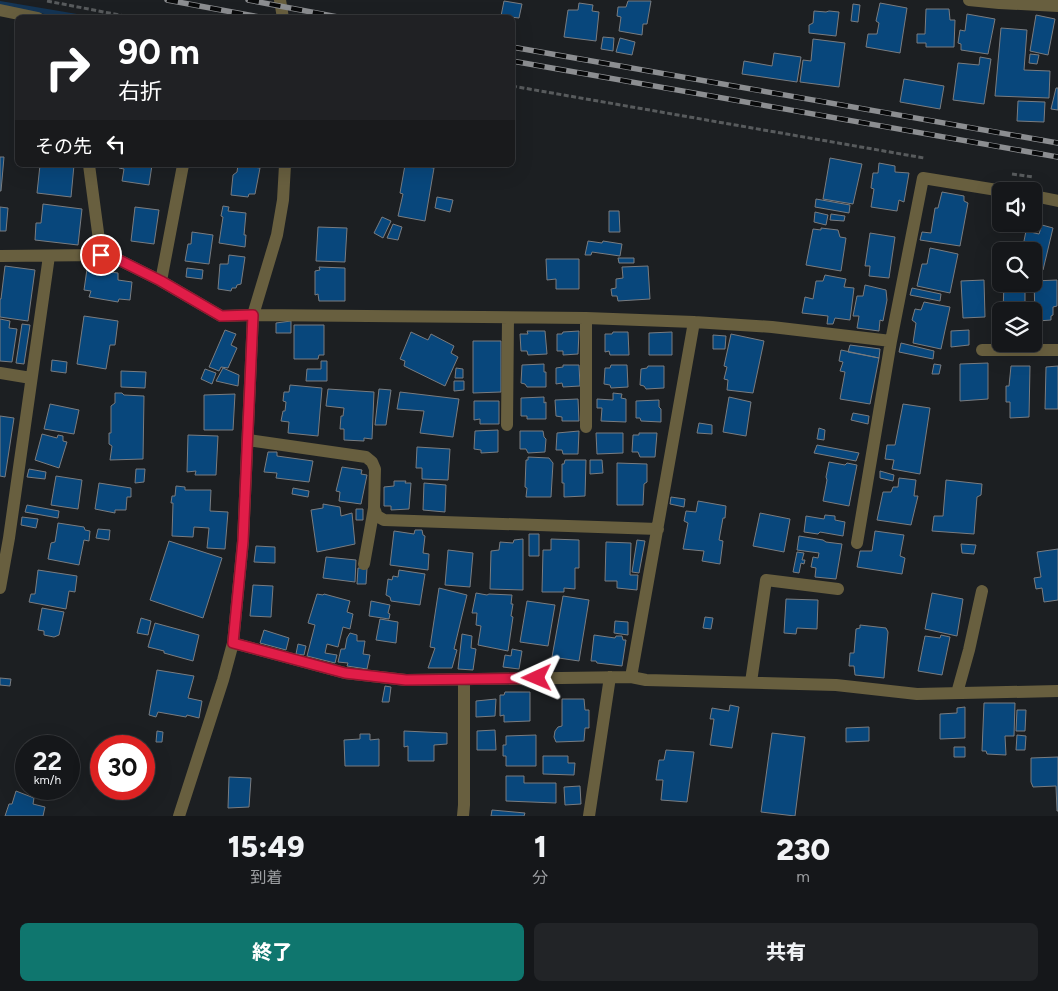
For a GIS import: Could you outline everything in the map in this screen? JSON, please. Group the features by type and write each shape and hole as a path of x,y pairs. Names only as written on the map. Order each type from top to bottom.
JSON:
{"street":[{"path":"280,0 282,15"},
{"path":"969,0 1058,6"},
{"path":"0,10 24,15"},
{"path":"89,167 101,255"},
{"path":"161,281 183,167"},
{"path":"179,816 233,643 243,541 253,315 277,235 283,200 285,167"},
{"path":"857,543 890,341 923,178 992,189"},
{"path":"1042,197 1058,200"},
{"path":"0,256 101,255 115,258 161,281 221,316 586,318 694,322 772,327 890,341"},
{"path":"0,588 9,538 49,256"},
{"path":"507,425 508,318"},
{"path":"586,318 586,428"},
{"path":"631,677 694,322"},
{"path":"982,350 1058,350"},
{"path":"0,373 32,378"},
{"path":"248,440 366,457 372,462 375,469 374,508 364,564"},
{"path":"374,508 377,516 384,520 658,529"},
{"path":"751,682 766,580 838,589"},
{"path":"957,693 982,591"},
{"path":"233,643 345,673 406,680 631,677 646,680 836,685 917,694 1058,691"},
{"path":"589,816 610,677"},
{"path":"463,816 464,680"}],"path":[{"path":"42,0 120,15"},
{"path":"515,87 931,160"},
{"path":"1009,173 1038,178"}],"shaded area":[{"path":"0,1 77,14 50,15 0,6"}],"building":[{"path":"504,1 522,4 519,18 515,18 515,15 501,15"},
{"path":"628,1 651,1 647,24 643,24 642,35 619,31 621,17 617,16 618,7 626,7"},
{"path":"579,3 593,5 592,11 599,12 596,41 564,37 568,10 578,10"},
{"path":"880,3 907,8 900,53 866,47 868,34 877,34 879,23 876,21"},
{"path":"853,4 860,5 858,22 851,21"},
{"path":"926,9 949,9 950,20 955,20 954,47 926,47 926,43 917,43 917,34 925,34"},
{"path":"814,11 839,12 836,36 809,33 809,25 813,23"},
{"path":"967,14 995,19 988,54 961,50 961,44 958,43 960,30 965,31"},
{"path":"1036,15 1055,19 1048,55 1030,51"},
{"path":"1001,28 1027,30 1024,70 1050,71 1049,98 995,96"},
{"path":"603,37 614,38 613,51 601,49"},
{"path":"620,38 635,42 632,55 616,52"},
{"path":"813,39 845,43 839,87 800,82 803,60 811,61"},
{"path":"774,53 801,57 797,82 742,74 744,61 772,66"},
{"path":"1030,54 1039,55 1037,64 1029,63"},
{"path":"980,57 991,59 984,104 953,100 958,63 979,65"},
{"path":"904,79 944,86 940,109 900,102"},
{"path":"1056,88 1058,88 1058,110 1051,109"},
{"path":"1018,101 1045,102 1044,122 1017,121"},
{"path":"0,157 4,157 1,191 0,191"},
{"path":"830,158 862,164 853,204 823,199"},
{"path":"879,163 895,166 895,172 909,173 904,202 899,200 897,211 871,207 874,189 871,188 873,173 878,173"},
{"path":"40,167 74,167 71,197 37,193"},
{"path":"152,167 149,185 122,181 124,169 119,168"},
{"path":"238,167 260,168 255,194 249,194 248,197 231,195 233,175 237,172"},
{"path":"405,167 434,168 425,221 398,216 403,194 400,193"},
{"path":"942,192 964,196 964,201 968,203 960,246 920,240 922,232 931,233 935,208 938,208"},
{"path":"437,197 453,200 450,212 435,208"},
{"path":"816,199 850,205 849,213 815,207"},
{"path":"43,204 82,209 78,245 35,240 36,223 41,223"},
{"path":"223,206 229,207 228,211 246,213 245,247 219,243"},
{"path":"0,207 8,208 6,231 0,231"},
{"path":"135,207 159,210 154,244 131,241"},
{"path":"609,211 619,211 620,232 609,232"},
{"path":"815,212 828,215 826,225 814,222"},
{"path":"831,214 845,216 844,221 830,220"},
{"path":"382,217 391,221 383,238 374,233"},
{"path":"393,224 402,227 398,240 387,238"},
{"path":"1042,225 1053,228 1043,270 1042,242 1024,242 1026,232 1039,234 1042,232"},
{"path":"318,227 347,228 345,262 316,261"},
{"path":"821,228 838,230 840,237 846,238 841,271 806,265 813,229 821,230"},
{"path":"192,232 213,235 209,264 185,261 188,244 191,244"},
{"path":"870,233 895,237 889,278 869,276 870,266 865,266"},
{"path":"588,241 622,244 620,256 592,252 591,255 585,255"},
{"path":"930,248 958,254 950,293 917,286 922,264 927,264"},
{"path":"229,255 245,257 241,284 237,285 236,288 232,288 231,291 218,289 220,264 228,264"},
{"path":"618,258 634,258 634,263 619,263"},
{"path":"546,259 579,259 579,289 556,289 556,279 547,280"},
{"path":"5,266 35,270 28,321 0,317 0,299"},
{"path":"648,266 650,299 618,301 617,296 612,296 611,289 616,288 616,279 623,278 622,267"},
{"path":"319,267 345,268 345,301 319,301 318,294 315,295 315,271 320,270"},
{"path":"187,268 203,270 202,279 186,277"},
{"path":"87,269 118,273 118,280 132,282 130,300 119,299 118,302 89,297 91,291 84,290"},
{"path":"825,275 846,279 844,287 854,288 850,320 835,318 833,324 827,324 828,316 802,313 805,297 813,299 816,281 823,281"},
{"path":"984,280 985,317 963,318 961,281"},
{"path":"1057,280 1057,306 1053,307 1051,320 1042,321 1042,302 1035,302 1034,292 1042,292 1042,281"},
{"path":"865,285 886,290 887,300 883,321 880,320 879,331 857,328 859,316 853,316 857,296 863,296"},
{"path":"912,288 941,294 940,301 910,295"},
{"path":"1004,292 1025,292 1025,302 1003,302"},
{"path":"924,302 950,307 941,349 913,343 916,323 912,320 915,309 921,310"},
{"path":"84,316 118,321 115,345 110,345 106,369 77,364"},
{"path":"0,319 10,321 9,328 17,329 12,362 0,361"},
{"path":"291,321 291,333 276,333 276,323"},
{"path":"22,324 30,325 24,364 16,363"},
{"path":"294,325 324,325 324,355 319,355 318,359 294,359"},
{"path":"225,330 236,334 231,345 237,348 228,368 221,367 219,371 209,367"},
{"path":"969,330 969,345 951,347 951,331"},
{"path":"527,331 545,331 547,354 528,355 527,351 521,351 520,334 528,334"},
{"path":"579,331 578,354 563,355 563,351 557,351 557,334"},
{"path":"411,332 428,340 431,334 454,346 451,353 458,357 445,386 404,366 405,361 400,359"},
{"path":"613,332 628,332 629,355 610,355 609,351 605,352 605,334 612,334"},
{"path":"672,332 672,355 649,355 649,333"},
{"path":"731,334 764,341 753,393 727,390 728,380 724,379 727,367 724,366"},
{"path":"713,335 726,336 725,349 713,349"},
{"path":"473,341 501,341 501,392 473,393"},
{"path":"901,343 934,351 933,359 899,352"},
{"path":"850,345 880,349 879,358 848,352"},
{"path":"841,350 879,358 870,404 840,399 845,372 840,371 843,362 839,361"},
{"path":"52,360 67,362 66,373 51,371"},
{"path":"321,361 327,361 327,381 306,381 307,369 321,369"},
{"path":"988,363 988,399 960,401 960,364"},
{"path":"544,364 546,387 527,387 521,383 522,365"},
{"path":"934,364 941,365 939,374 932,374"},
{"path":"563,365 579,365 580,386 563,387 562,383 556,384 556,368 563,367"},
{"path":"611,365 627,365 628,387 611,388 610,385 604,384 605,368 610,368"},
{"path":"648,366 664,366 664,388 646,389 640,385 641,369"},
{"path":"1011,366 1030,366 1029,417 1010,418 1010,402 1006,402 1006,386 1009,386"},
{"path":"1058,366 1058,409 1045,409 1046,367"},
{"path":"223,368 239,375 238,386 216,381"},
{"path":"456,368 463,369 463,378 455,378"},
{"path":"205,369 216,373 212,384 201,379"},
{"path":"121,371 146,372 145,388 121,387"},
{"path":"454,381 464,381 464,390 454,391"},
{"path":"290,385 322,388 318,436 288,433 289,422 281,421 286,402 283,401 284,392 289,392"},
{"path":"328,389 374,392 372,439 364,438 364,441 344,440 344,429 340,429 344,408 326,406"},
{"path":"379,389 391,390 386,425 375,425"},
{"path":"400,392 459,399 453,437 420,433 424,411 397,409"},
{"path":"115,393 144,396 143,459 110,460 112,446 109,444 111,406 115,403"},
{"path":"613,393 622,394 621,398 626,399 626,422 601,421 602,408 597,408 597,399 613,400"},
{"path":"235,394 233,430 204,430 204,395"},
{"path":"544,397 544,403 546,402 546,419 527,419 527,416 521,416 521,398"},
{"path":"729,397 751,402 746,436 723,432"},
{"path":"578,399 579,421 562,421 562,417 556,416 555,400"},
{"path":"659,400 661,422 641,421 640,418 636,418 636,401"},
{"path":"474,401 499,401 499,424 480,424 480,419 474,420"},
{"path":"50,404 79,410 74,434 44,429"},
{"path":"903,404 930,408 920,474 892,469 894,460 885,459 887,445 895,445"},
{"path":"853,413 869,416 868,424 851,420"},
{"path":"0,416 14,418 5,477 0,476"},
{"path":"699,423 712,425 712,434 697,433"},
{"path":"819,428 825,430 824,440 817,439"},
{"path":"498,430 498,452 481,453 481,450 474,449 475,431"},
{"path":"520,431 543,431 546,439 545,452 528,453 526,449 520,449"},
{"path":"579,431 578,454 563,454 562,450 556,450 557,433"},
{"path":"596,433 623,433 623,453 597,454"},
{"path":"639,433 657,433 655,457 640,457 638,452 632,452 633,435 639,435"},
{"path":"42,434 57,438 58,435 63,436 63,441 67,442 59,468 35,460"},
{"path":"188,435 218,436 216,475 195,475 196,471 187,472"},
{"path":"817,445 859,453 856,461 814,453"},
{"path":"417,447 450,449 448,480 422,479 422,468 416,468"},
{"path":"268,452 277,452 277,456 313,461 309,482 276,478 277,473 264,472"},
{"path":"528,457 549,458 553,463 551,497 526,497 526,460 528,460"},
{"path":"565,460 586,460 585,496 564,497 562,464 564,464"},
{"path":"590,460 602,460 603,473 590,474"},
{"path":"829,462 857,465 849,506 823,501"},
{"path":"617,463 647,464 647,482 644,484 643,505 617,505"},
{"path":"342,467 362,470 361,474 367,475 361,504 339,501 340,492 336,491"},
{"path":"29,469 46,472 45,479 27,477"},
{"path":"136,469 145,469 144,482 135,483"},
{"path":"880,471 894,475 893,481 880,478"},
{"path":"56,476 82,480 78,509 51,505"},
{"path":"899,478 916,480 914,496 918,496 911,525 877,520 883,492 891,492 893,487 898,487"},
{"path":"946,480 982,484 981,495 977,497 974,534 932,531 934,516 943,516"},
{"path":"394,481 411,483 409,509 391,510 391,506 384,506 384,487 394,486"},
{"path":"99,483 131,488 131,497 127,497 126,510 115,510 115,513 95,509"},
{"path":"424,483 446,485 445,512 423,510"},
{"path":"176,486 185,487 185,490 211,490 210,511 228,512 225,549 207,548 209,528 194,527 193,537 172,536 173,503 171,503 172,496 175,496"},
{"path":"293,488 309,491 308,497 292,494"},
{"path":"671,497 685,499 684,507 670,504"},
{"path":"698,501 726,506 719,540 723,541 720,564 702,561 704,551 683,549 688,523 684,521 686,511 696,512"},
{"path":"323,504 340,507 341,516 352,513 355,544 317,552 311,510 323,508"},
{"path":"27,505 59,511 58,518 25,512"},
{"path":"356,509 363,509 363,520 356,520"},
{"path":"760,513 790,519 784,552 753,546"},
{"path":"825,515 835,516 835,520 845,522 843,536 820,532 818,534 804,532 806,516 824,519"},
{"path":"22,517 38,519 36,528 21,525"},
{"path":"58,523 84,527 85,530 90,531 89,541 84,540 79,565 48,559 51,543 55,542"},
{"path":"98,529 110,530 109,540 96,538"},
{"path":"415,530 422,530 425,536 423,553 429,554 428,570 390,565 394,531 414,534"},
{"path":"875,531 904,535 900,556 905,558 902,574 857,567 860,551 872,551"},
{"path":"529,534 539,534 539,556 529,556"},
{"path":"799,536 842,544 836,579 815,577 816,568 811,567 813,557 818,558 819,553 797,550"},
{"path":"523,539 523,590 490,589 491,551 499,550 500,542 513,543 514,540"},
{"path":"551,539 579,540 579,568 575,568 575,589 564,588 564,592 542,592 543,550 551,550"},
{"path":"637,540 645,541 639,573 632,572"},
{"path":"169,541 222,558 203,618 150,600"},
{"path":"606,542 631,543 630,575 638,575 637,590 617,588 617,581 605,581"},
{"path":"961,544 976,545 974,554 962,553"},
{"path":"256,546 275,547 275,563 254,562"},
{"path":"1058,549 1058,600 1044,602 1042,588 1036,589 1034,578 1041,577 1037,552"},
{"path":"448,550 473,553 470,587 445,585"},
{"path":"797,552 804,553 802,560 805,560 804,564 801,563 799,573 793,572"},
{"path":"326,557 356,560 355,582 323,578"},
{"path":"358,568 367,568 366,584 357,584"},
{"path":"38,570 77,576 75,592 69,591 66,609 29,602 31,594 35,594"},
{"path":"399,570 425,574 420,605 391,601 390,597 386,595 388,579 392,580 393,576 398,577"},
{"path":"253,585 273,586 271,617 250,616"},
{"path":"439,588 467,595 454,649 457,650 452,668 428,668 435,648 430,647"},
{"path":"476,593 512,595 511,616 513,617 508,651 478,645 481,626 476,625 477,613 472,613"},
{"path":"932,593 963,599 957,636 925,629"},
{"path":"317,594 350,601 347,612 353,614 350,629 343,627 338,647 327,644 325,653 337,655 335,663 307,656 315,625 308,623"},
{"path":"563,596 589,600 579,661 552,657"},
{"path":"786,599 818,600 817,629 797,628 796,634 784,633"},
{"path":"371,601 390,605 389,619 369,616"},
{"path":"527,601 555,605 548,646 520,642"},
{"path":"42,608 64,612 59,635 54,637 44,635 44,631 38,630"},
{"path":"705,617 713,618 711,629 703,628"},
{"path":"141,618 151,621 148,635 137,633"},
{"path":"380,619 398,622 396,643 376,640"},
{"path":"615,621 628,622 628,635 614,633"},
{"path":"155,623 199,635 193,661 148,647"},
{"path":"860,625 886,628 888,632 884,678 855,675 854,666 849,666 850,653 854,653 856,629 860,628"},
{"path":"264,630 289,638 286,650 260,643"},
{"path":"350,633 357,635 357,641 365,641 363,654 370,655 367,669 347,666 348,663 338,662 341,649 345,649"},
{"path":"462,634 472,636 471,648 476,649 473,670 458,669"},
{"path":"594,635 615,638 616,636 622,636 623,640 626,640 622,666 591,661"},
{"path":"941,635 950,637 942,675 918,671 925,636 940,638"},
{"path":"298,644 306,646 304,655 296,654"},
{"path":"512,649 522,651 519,669 503,667 505,655 511,656"},
{"path":"157,670 194,676 188,698 202,701 199,718 158,712 156,717 149,715"},
{"path":"0,678 11,679 10,686 0,685"},
{"path":"385,686 391,687 389,702 382,702"},
{"path":"505,692 530,692 530,721 504,722 504,715 500,716 500,695 504,695"},
{"path":"496,699 495,716 476,717 476,701"},
{"path":"562,699 584,699 585,710 589,710 589,728 585,728 584,741 556,742 554,737 555,731 558,727 562,726"},
{"path":"984,703 1015,703 1014,736 1005,736 1006,755 987,754 986,751 982,751"},
{"path":"730,705 739,707 732,748 710,745 714,719 710,719 712,708 729,711"},
{"path":"965,707 965,738 940,739 940,714 957,713 957,708"},
{"path":"1017,710 1026,710 1025,731 1016,731"},
{"path":"869,727 869,741 846,742 846,728"},
{"path":"495,730 496,750 477,750 477,731"},
{"path":"157,731 163,732 162,742 156,742"},
{"path":"404,731 447,733 447,744 434,745 434,761 408,761 408,746 404,747"},
{"path":"772,733 805,737 795,816 761,812"},
{"path":"360,734 370,734 370,740 379,739 379,766 345,766 344,740 360,739"},
{"path":"536,735 536,766 506,766 506,756 503,756 503,745 506,745 506,736"},
{"path":"1017,735 1026,736 1025,750 1016,750"},
{"path":"954,747 965,747 965,757 954,757"},
{"path":"666,750 694,752 687,802 661,800 663,780 656,780 659,760 664,760"},
{"path":"543,756 568,756 568,763 575,763 574,775 543,774"},
{"path":"1058,757 1057,811 1056,786 1033,787 1031,782 1031,758"},
{"path":"506,776 524,776 524,783 556,783 556,803 506,801"},
{"path":"229,777 251,778 249,807 228,808"},
{"path":"580,786 581,804 565,805 564,787"},
{"path":"15,794 15,800 34,800 33,804 45,807 43,816 5,816 9,804 12,804"},
{"path":"492,810 525,813 524,816 491,816"}],"railway":[{"path":"167,0 249,15"},
{"path":"248,0 327,15"},
{"path":"515,48 1058,143"},
{"path":"515,62 1058,157"}],"route":[{"path":"101,255 115,258 161,281 221,316 253,315 243,541 233,643 345,673 360,675 406,680 537,678"}]}
